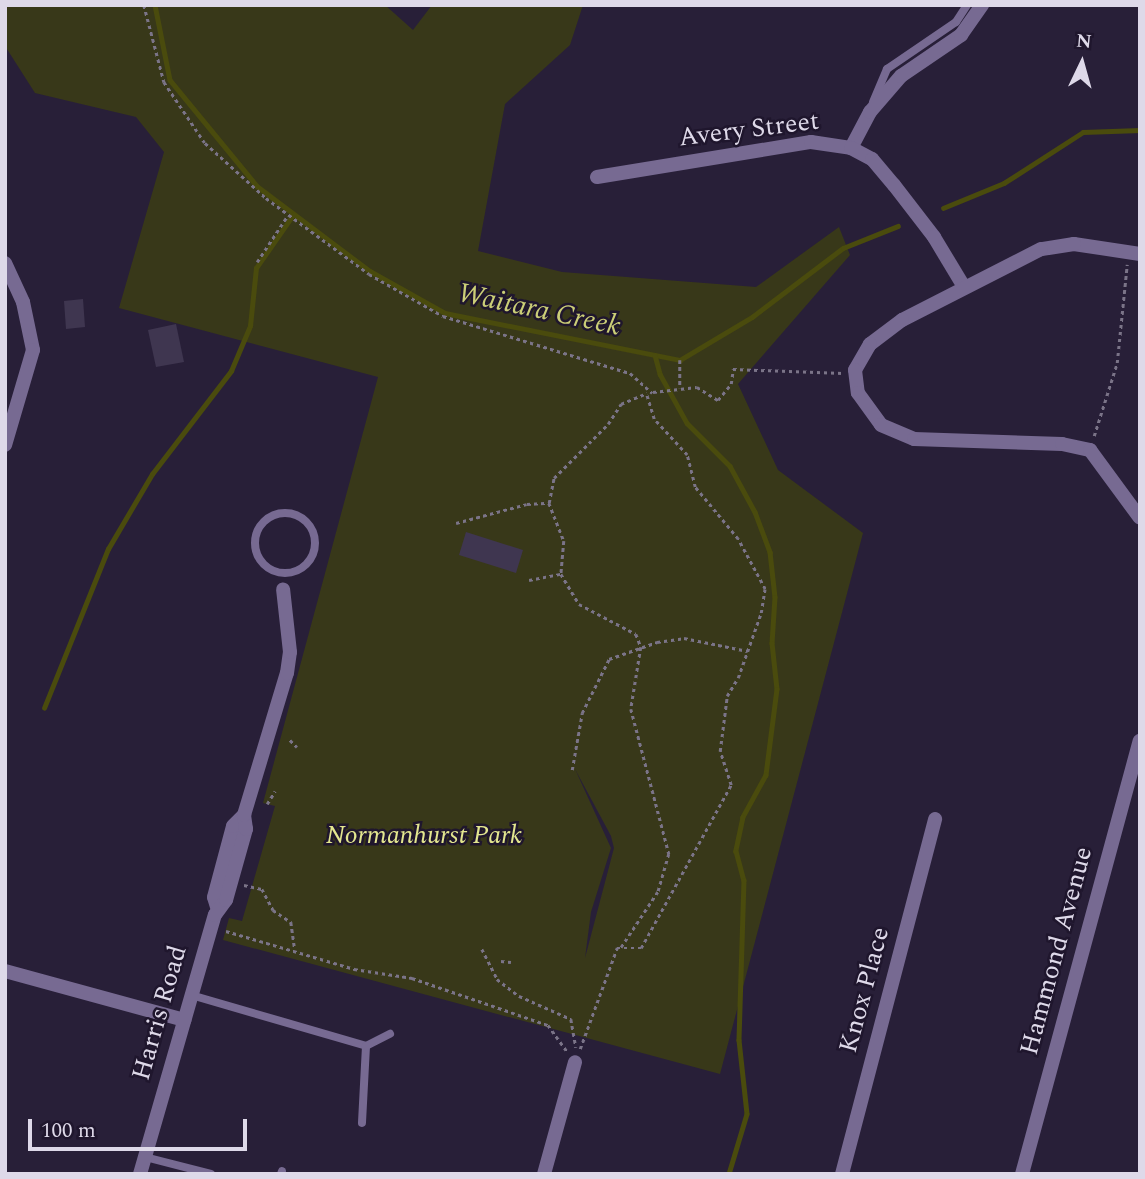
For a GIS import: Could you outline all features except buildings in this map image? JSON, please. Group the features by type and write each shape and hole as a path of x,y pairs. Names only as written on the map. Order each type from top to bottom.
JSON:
{"street":[{"path":"851,148 870,112 901,76 961,35 982,5"},
{"name":"Avery Street","path":"597,177 811,142 851,148 872,159 894,186 934,236 964,287"},
{"path":"1134,253 1074,244 1041,249 964,287 870,344 855,370 858,393 881,425 914,439 1062,444 1090,450 1140,518"},
{"path":"5,263 23,302 33,350 5,444"},
{"name":"Harris Road","path":"217,907 226,900 246,829 244,815 287,673 290,652 284,589"},
{"name":"Hammond Avenue","path":"1022,1174 1140,741"},
{"name":"Harris Road","path":"140,1174 217,907 214,897 233,826 244,815"},
{"name":"Knox Place","path":"842,1174 935,819"},
{"path":"5,971 184,1020"},
{"path":"544,1174 575,1062"}],"lane":[{"path":"870,112 887,69 956,22 967,5"},
{"path":"288,513 309,524 315,546 304,567 282,573 262,562 255,540 266,520 288,513"},
{"path":"282,573 284,589"},
{"path":"191,995 366,1046 390,1034"},
{"path":"362,1123 366,1046"},
{"path":"145,1157 211,1174"}],"path":[{"path":"144,5 164,82 205,143 288,214 369,274 443,316 630,373 652,393"},
{"path":"257,262 288,214"},
{"path":"1099,420 1117,363 1134,253"},
{"path":"680,360 681,390"},
{"path":"621,948 658,892 669,854 631,709 641,648 636,634 579,604 561,574 564,541 549,503 554,478 608,424 621,404 646,393 697,387 718,400 731,384 733,369 844,373"},
{"path":"575,1062 617,948 641,948 731,785 720,751 727,695 748,651 765,589 738,539 695,487 687,455 654,419 646,393"},
{"path":"456,523 527,504 549,503"},
{"path":"529,580 561,574"},
{"path":"572,769 582,713 594,697 601,671 609,659 684,638 748,651"},
{"path":"290,740 297,747"},
{"path":"267,804 275,791"},
{"path":"230,884 262,888 273,910 291,922 295,950"},
{"path":"211,927 354,969 412,978 548,1025 575,1062"},
{"path":"482,949 497,979 519,996 571,1018 576,1033 575,1062"},
{"path":"501,961 511,962"}],"green space":[{"name":"Normanhurst Park","path":"5,5 385,5 413,30 432,5 583,5 570,45 505,104 478,251 562,272 756,287 839,227 850,255 738,384 778,470 863,533 720,1074 223,940 229,918 242,921 275,806 263,803 378,377 119,308 164,152 136,117 35,93 5,46","holes":["575,769 611,836 614,848 585,958 591,912 611,848"]}],"waterway":[{"name":"Waitara Creek","path":"155,5 170,80 257,186 370,271 445,313 680,360 752,317 843,248 898,226"},
{"name":"Waitara Creek","path":"943,208 1004,183 1083,132 1140,130"},
{"path":"44,708 108,549 152,474 231,371 250,326 256,268 293,215"},
{"path":"655,355 660,374 687,423 730,466 755,512 770,552 775,597 772,643 777,689 766,775 743,817 736,851 744,880 739,1040 747,1114 729,1174"}]}
